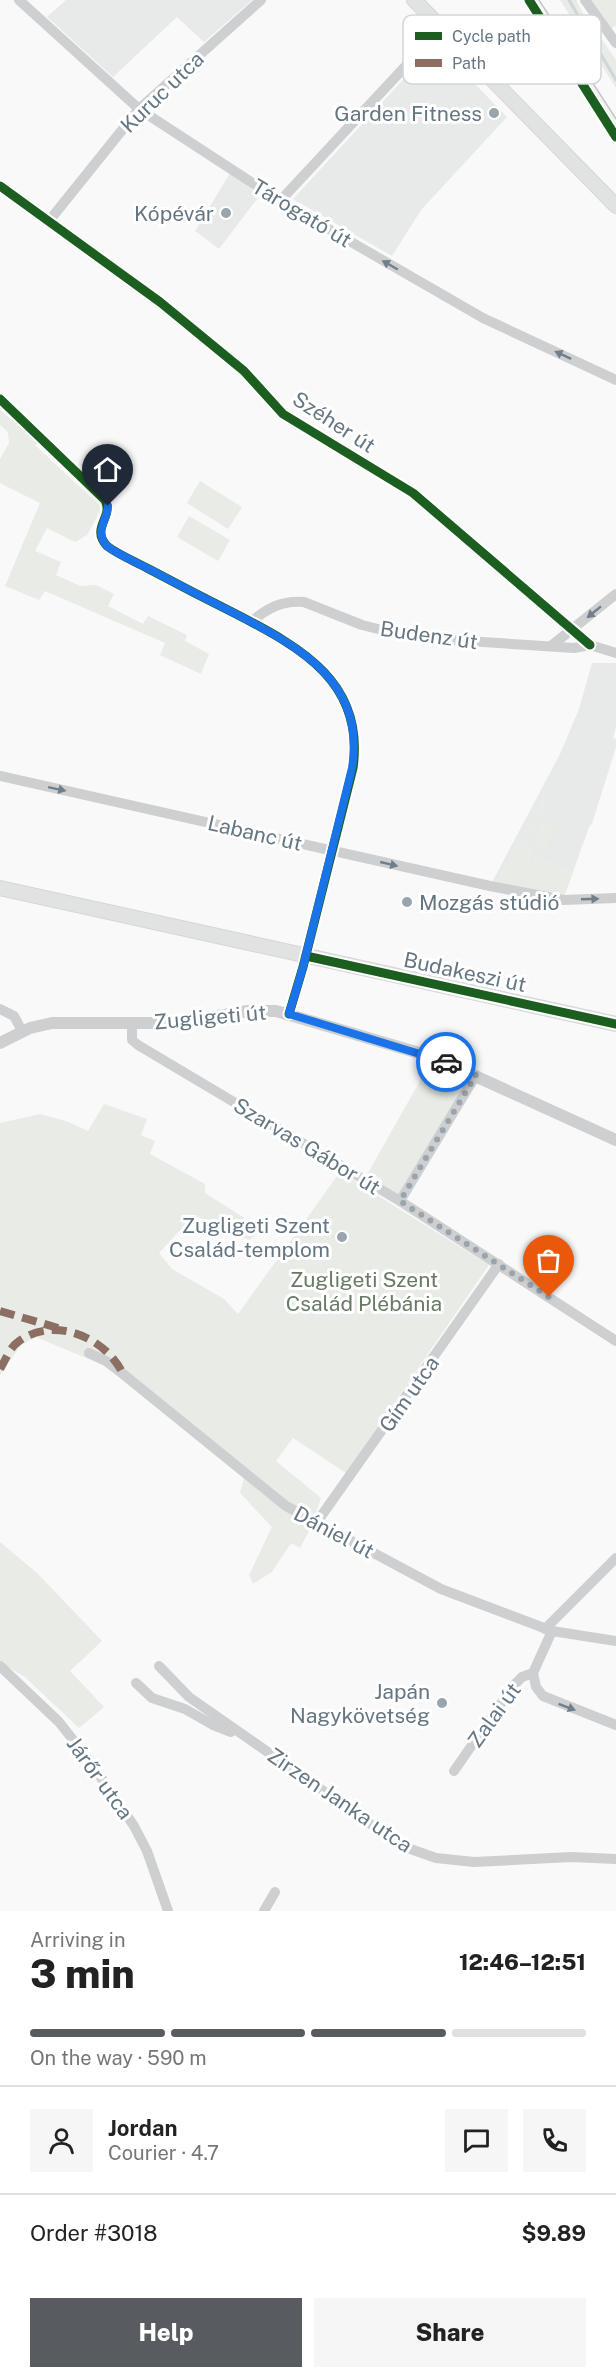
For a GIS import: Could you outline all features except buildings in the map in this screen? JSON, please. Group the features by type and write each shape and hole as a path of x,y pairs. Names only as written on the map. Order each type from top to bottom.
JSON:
{"main road":[{"path":"414,0 428,15"},
{"path":"496,84 616,206"},
{"name":"Budakeszi út","path":"0,888 616,1024"}],"street":[{"name":"Tárogató út","path":"19,0 139,109 280,201 483,318 616,380"},
{"name":"Kuruc utca","path":"49,221 139,109 261,0"},
{"path":"529,0 539,15"},
{"path":"585,0 597,15"},
{"path":"601,20 614,36"},
{"path":"280,201 403,69"},
{"path":"582,84 616,137"},
{"name":"Széher út","path":"0,186 160,302 244,371 283,414 413,493 590,645"},
{"path":"0,399 105,500 108,509 100,532 107,546 299,650 326,672 343,696 350,716 355,750 306,956 289,1014"},
{"path":"551,646 616,594"},
{"name":"Budenz út","path":"251,622 262,612 274,606 295,601 304,602 362,625 402,635 574,648 590,645 616,653"},
{"name":"Labanc út","path":"0,776 490,886 563,900 616,898"},
{"path":"0,1009 14,1016 22,1031"},
{"name":"Zugligeti út","path":"0,1043 22,1031 52,1023 188,1021 263,1010 289,1014 433,1057 616,1140"},
{"name":"Szarvas Gábor út","path":"132,1023 132,1040 138,1045 400,1201 616,1341"},
{"path":"400,1201 476,1075"},
{"name":"Gím utca","path":"317,1522 499,1264"},
{"name":"Dániel út","path":"89,1353 106,1361 123,1374 279,1501 317,1522 441,1589 548,1630 616,1641"},
{"name":"Zalai út","path":"454,1771 513,1686 522,1677 533,1673 548,1630 616,1558"},
{"name":"Járőr utca","path":"0,1666 59,1722 89,1760 147,1851 168,1911"},
{"name":"Zirzen Janka utca","path":"159,1666 189,1697 402,1846 436,1858 474,1862 571,1857 616,1859"},
{"path":"533,1673 536,1687 543,1696 616,1725"},
{"name":"Zirzen Janka utca","path":"136,1683 152,1698 245,1737"},
{"path":"264,1911 275,1892"}],"shaded area":[{"path":"66,0 252,0 204,42 177,17 113,77 47,17"},
{"path":"403,80 403,84 475,84 507,117 421,210 392,256 293,199"},
{"name":"Kópévár","path":"230,173 260,195 219,249 195,231"},
{"path":"592,663 616,663 616,727 613,738 616,739 616,747 592,824 563,900 490,886 560,754 579,709"}],"green space":[{"path":"534,0 537,0 547,15 544,15"},
{"path":"560,0 576,0 584,15 570,15"},
{"path":"587,0 616,0 616,25 610,30 601,15 598,15"},
{"path":"601,38 616,60 616,88 601,64"},
{"path":"588,84 591,84 616,123 616,128"},
{"path":"0,410 36,440 36,446 99,505 100,511 87,535 75,542 47,528 35,551 61,562 56,575 80,586 96,585 114,594 108,606 143,624 148,616 187,635 185,641 209,654 201,674 160,655 165,643 45,591 39,600 5,586 40,503 0,483 0,459 9,443 8,432 0,425"},
{"path":"200,481 242,507 228,529 187,503"},
{"path":"189,516 230,540 218,561 177,537"},
{"path":"544,794 549,796 526,846 534,850 519,888 496,883 518,843 521,844"},
{"path":"543,819 556,825 545,851 532,845"},
{"path":"535,855 573,871 564,894 547,888 544,893 524,884"},
{"path":"429,1065 467,1086 400,1201 364,1180"},
{"name":"Zugligeti Szent Család Plébánia","path":"104,1104 147,1119 141,1135 155,1141 150,1154 205,1184 205,1193 263,1230 249,1240 194,1215 159,1253 172,1269 224,1299 238,1314 340,1172 489,1265 346,1473 293,1438 276,1461 321,1498 315,1515 301,1510 296,1518 309,1531 300,1548 291,1543 272,1572 253,1584 249,1575 272,1527 240,1493 246,1470 117,1371 36,1337 21,1345 0,1375 0,1123 40,1114 66,1121 88,1131"},
{"path":"0,1542 37,1573 102,1641 70,1671 104,1707 79,1728 25,1677 0,1662"}],"waterway":[{"path":"569,0 578,15"},
{"path":"601,54 616,80"}],"tram line":[{"path":"539,0 549,15"},
{"path":"593,84 616,119"}],"marked path":[{"path":"0,1311 58,1328"},
{"path":"0,1369 15,1344 32,1334 47,1330 77,1334 92,1340 115,1361 123,1374"}],"cycle path":[{"path":"529,0 539,15"},
{"path":"582,84 616,137"},
{"path":"0,186 160,302 244,371 283,414 413,493 590,645"},
{"path":"0,399 105,500 107,512 101,533 107,546 284,640 324,672 339,691 349,713 354,738 353,768 289,1014"},
{"path":"306,956 616,1024"}],"way so far":[{"path":"446,1062 476,1075 400,1201 549,1297"}],"place":[{"name":"Garden Fitness","path":"494,113"},
{"name":"Kópévár","path":"226,213"},
{"name":"Mozgás stúdió","path":"407,902"},
{"name":"Zugligeti Szent Család-templom","path":"342,1237"},
{"name":"Japán Nagykövetség","path":"442,1703"}],"route":[{"path":"108,506 100,532 102,540 110,549 251,622 299,650 326,672 343,696 354,730 355,750 352,768 303,967 289,1014 446,1062"}]}
